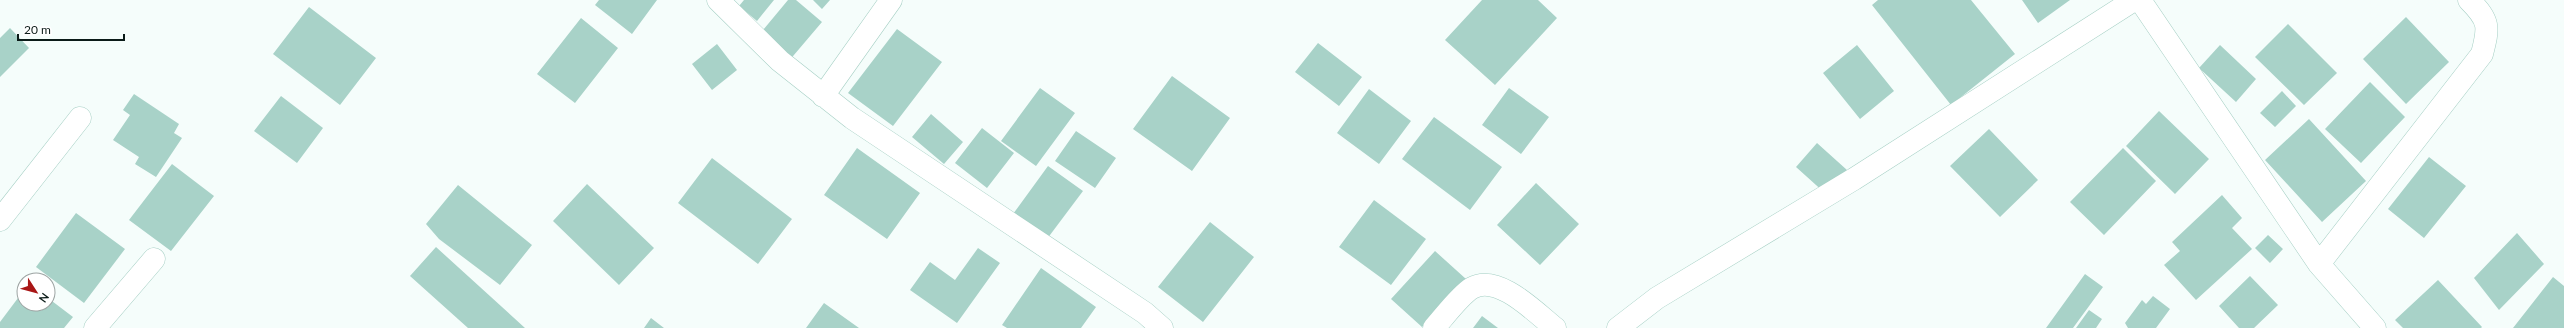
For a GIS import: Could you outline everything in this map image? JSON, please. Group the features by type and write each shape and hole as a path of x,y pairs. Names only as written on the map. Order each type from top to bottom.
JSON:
{"street":[{"path":"718,0 780,61 852,118 1145,313 1162,328"},
{"path":"823,96 891,0"},
{"path":"1618,328 1657,298 1854,179 2134,0"},
{"path":"2140,0 2182,58 2226,128 2319,264 2375,328"},
{"path":"2319,264 2482,54 2489,29 2480,11 2469,0"},
{"path":"0,220 80,118"},
{"path":"95,328 154,260"},
{"path":"1434,328 1471,288 1483,284 1494,285 1510,292 1555,328"}],"building":[{"path":"599,0 657,0 632,34 595,5"},
{"path":"744,0 774,0 757,21 739,6"},
{"path":"788,0 796,0 822,22 788,62 758,36"},
{"path":"813,0 830,0 822,9"},
{"path":"1482,0 1538,0 1557,18 1495,85 1445,40"},
{"path":"1878,0 1971,0 2015,54 1951,105 1872,5"},
{"path":"2022,0 2070,0 2038,23"},
{"path":"309,7 376,58 340,105 273,54"},
{"path":"2406,17 2449,62 2406,104 2363,59"},
{"path":"581,18 618,48 575,103 537,74"},
{"path":"2288,24 2337,73 2304,105 2255,57"},
{"path":"10,28 29,48 0,77 0,38"},
{"path":"897,29 942,62 893,126 848,93"},
{"path":"1318,43 1362,77 1339,106 1295,72"},
{"path":"717,44 737,70 712,90 692,64"},
{"path":"1857,45 1894,91 1860,119 1823,73"},
{"path":"2220,45 2256,79 2236,102 2199,68"},
{"path":"1172,76 1230,118 1192,171 1133,129"},
{"path":"2370,82 2405,117 2361,163 2325,129"},
{"path":"1040,88 1075,113 1036,166 1001,141"},
{"path":"1509,88 1549,117 1521,154 1482,125"},
{"path":"1369,89 1411,121 1379,164 1337,133"},
{"path":"2282,91 2296,106 2275,127 2260,113"},
{"path":"134,94 179,124 174,133 182,138 156,177 135,164 139,157 113,140 130,115 123,110"},
{"path":"281,96 323,128 297,163 254,131"},
{"path":"2159,111 2209,159 2175,194 2126,146"},
{"path":"931,114 963,142 944,164 912,137"},
{"path":"1434,117 1502,167 1470,210 1402,159"},
{"path":"2309,119 2366,181 2322,222 2265,160"},
{"path":"982,128 1014,153 987,188 955,163"},
{"path":"1989,129 2038,180 2000,217 1950,166"},
{"path":"1076,131 1116,158 1095,188 1055,161"},
{"path":"1817,143 1847,170 1826,194 1796,167"},
{"path":"857,148 920,193 887,239 824,195"},
{"path":"2123,148 2156,181 2104,235 2070,202"},
{"path":"2429,157 2466,186 2424,238 2388,209"},
{"path":"712,158 792,219 758,264 678,203"},
{"path":"172,164 214,196 171,251 129,220"},
{"path":"1048,166 1083,191 1047,239 1013,214"},
{"path":"1536,183 1579,224 1540,265 1497,225"},
{"path":"587,184 654,248 619,285 553,221"},
{"path":"458,185 532,245 500,285 439,239 426,224"},
{"path":"2222,195 2242,218 2232,228 2252,249 2196,300 2164,265 2180,251 2172,242"},
{"path":"1374,200 1426,239 1391,285 1339,247"},
{"path":"76,213 125,249 84,303 56,282 56,272 43,272 36,267"},
{"path":"1210,222 1254,257 1203,322 1158,287"},
{"path":"2517,233 2544,264 2499,310 2474,278"},
{"path":"2268,235 2283,249 2270,263 2255,248"},
{"path":"436,247 525,328 468,328 410,276"},
{"path":"978,248 1000,263 957,323 910,290 930,262 955,280"},
{"path":"1435,251 1466,279 1422,327 1391,299"},
{"path":"1041,268 1096,307 1081,328 1007,328 1002,325"},
{"path":"2085,274 2103,287 2073,328 2046,328"},
{"path":"2250,276 2278,305 2254,328 2239,328 2219,306"},
{"path":"2553,277 2564,286 2564,328 2513,328"},
{"path":"2438,280 2482,327 2481,328 2403,328 2395,320"},
{"path":"2153,296 2170,309 2156,328 2128,328 2125,323 2142,300 2146,304"},
{"path":"16,301 16,312 56,312 56,304 73,317 64,328 0,328 0,322"},
{"path":"824,303 859,328 806,328"},
{"path":"2089,310 2102,319 2096,328 2076,328"},
{"path":"1482,316 1498,328 1473,328"},
{"path":"651,318 664,328 644,328"}]}
